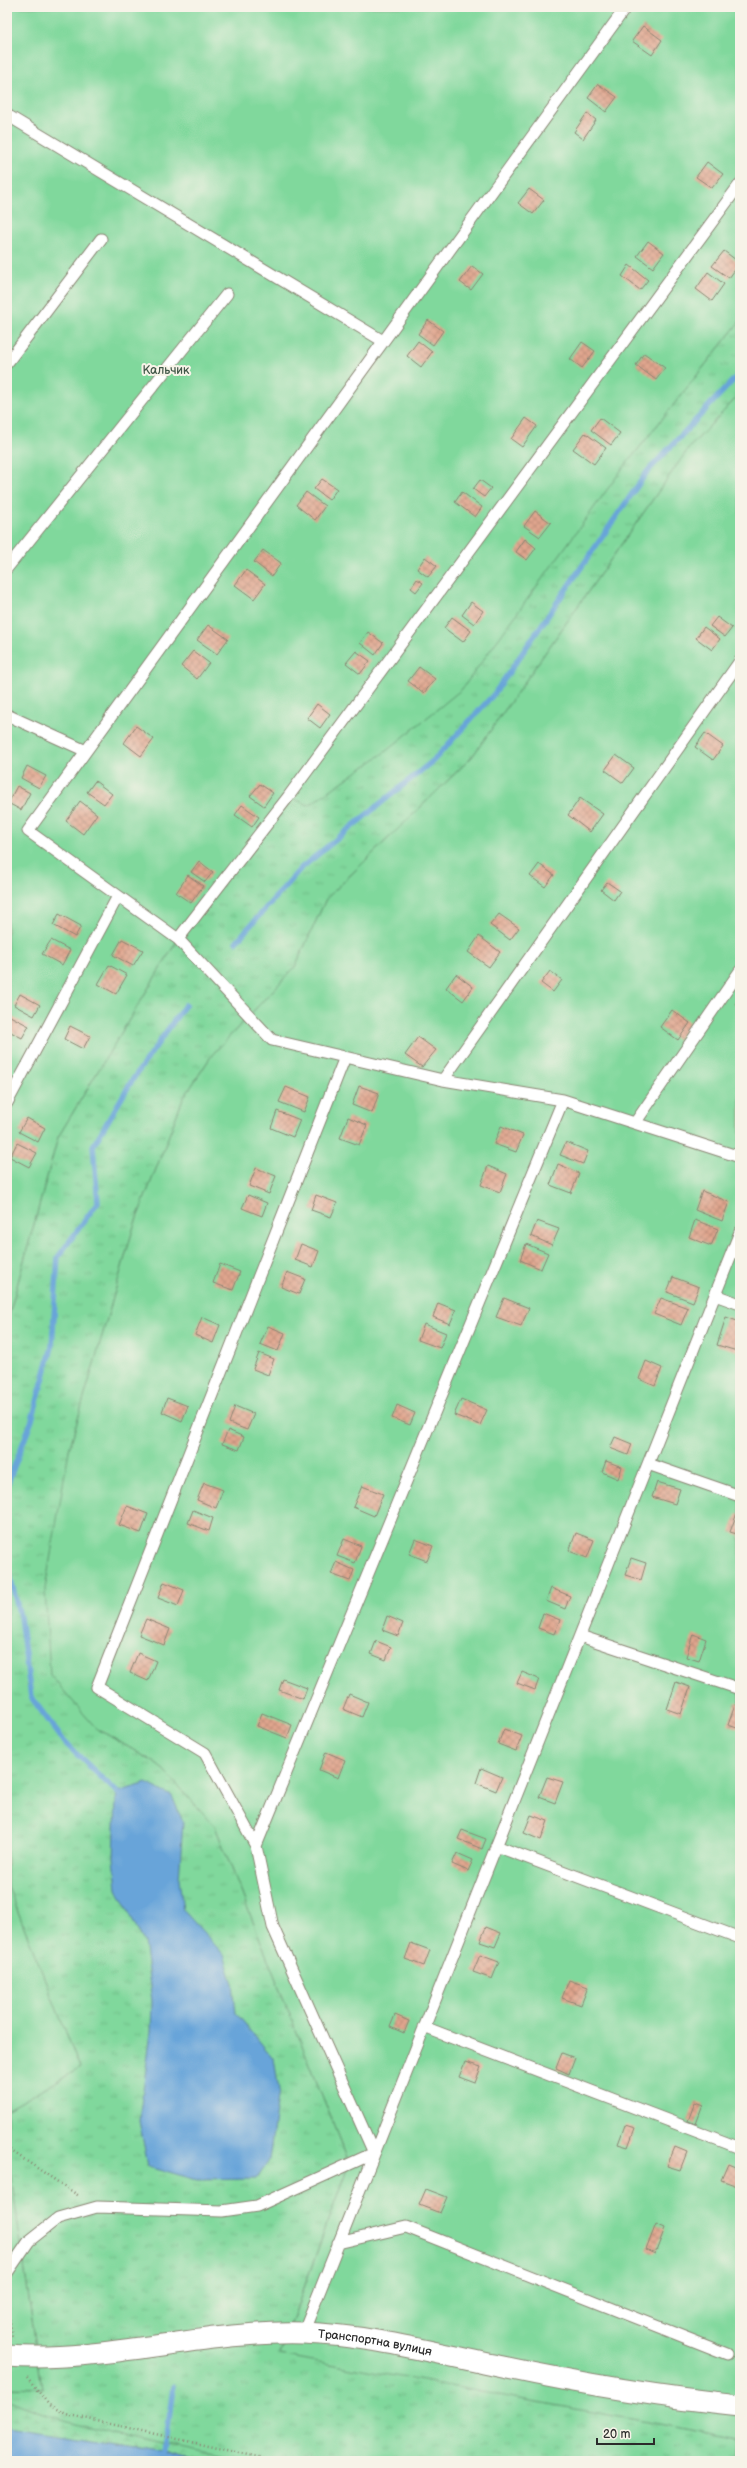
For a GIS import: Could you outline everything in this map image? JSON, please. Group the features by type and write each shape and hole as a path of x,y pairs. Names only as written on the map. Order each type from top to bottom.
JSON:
{"street":[{"name":"Транспортна вулиця","path":"11,2356 84,2355 215,2338 303,2333 364,2340 616,2389 740,2405"}],"lane":[{"path":"626,7 28,831 178,939 272,1040 443,1080 563,1100 740,1157"},
{"path":"7,115 383,341"},
{"path":"178,939 288,797 740,184"},
{"path":"7,363 101,239"},
{"path":"7,568 227,294"},
{"path":"443,1080 740,661"},
{"path":"7,715 86,751"},
{"path":"7,1103 118,896"},
{"path":"635,1123 740,971"},
{"path":"345,1057 97,1687 205,1753 256,1846 273,1926 374,2153"},
{"path":"256,1846 563,1100"},
{"path":"303,2333 740,1232"},
{"path":"715,1295 740,1304"},
{"path":"648,1464 740,1496"},
{"path":"580,1636 740,1688"},
{"path":"496,1846 740,1938"},
{"path":"424,2028 740,2148"},
{"path":"7,2273 29,2240 58,2218 97,2207 222,2211 257,2206 374,2153"},
{"path":"338,2243 406,2227 727,2354"}],"path":[{"path":"7,2148 97,2207"},
{"path":"7,2299 11,2356 49,2406 66,2414 276,2461"}],"green space":[{"name":"Кальчик","path":"7,7 740,7 740,321 620,472 462,689 385,752 309,805 288,797 178,939 58,1137 7,1322"},
{"path":"740,321 740,394 689,448 472,757 326,899 295,967 212,1055 183,1099 134,1226 69,1450 96,1728 159,1765 215,1826 349,2163 280,2354 740,2439 740,2461 7,2461 7,2387 42,2388 7,2150 7,2110 80,2068 7,1884 7,1322 58,1137 178,939 288,797 620,472"},
{"path":"740,394 740,2439 280,2355 349,2163 215,1826 159,1765 96,1728 50,1675 45,1589 69,1450 134,1226 183,1099 212,1055 295,967 326,899 472,757 689,448"},
{"path":"7,1884 80,2068 7,2110"},
{"path":"7,2150 42,2388 7,2387"},
{"path":"7,2399 63,2420 92,2428 239,2461 193,2461 165,2453 7,2429"}],"water":[{"path":"146,1783 172,1796 183,1822 179,1879 183,1910 224,1955 233,1984 236,2013 274,2059 279,2090 269,2160 256,2179 197,2180 148,2166 139,2120 151,2032 152,2001 144,1942 117,1889 114,1858 116,1799 118,1792"},
{"path":"7,2428 165,2453 193,2461 7,2461"}],"building":[{"path":"643,26 662,40 652,55 632,41"},
{"path":"598,84 617,97 606,112 588,98"},
{"path":"587,113 596,120 583,139 574,132"},
{"path":"707,162 723,174 712,188 696,177"},
{"path":"529,189 544,200 533,214 518,203"},
{"path":"648,241 664,253 653,268 637,256"},
{"path":"724,251 740,263 729,278 712,266"},
{"path":"629,265 648,280 640,290 622,276"},
{"path":"472,266 483,274 471,290 460,282"},
{"path":"708,272 724,284 712,301 696,289"},
{"path":"428,320 443,331 433,345 418,334"},
{"path":"418,341 432,352 421,367 407,356"},
{"path":"582,342 595,351 582,368 570,359"},
{"path":"644,353 665,368 656,380 636,365"},
{"path":"526,418 537,426 522,447 511,439"},
{"path":"600,418 620,433 611,445 591,430"},
{"path":"585,433 606,448 594,464 573,449"},
{"path":"322,479 337,489 329,500 314,489"},
{"path":"480,480 491,488 484,497 473,489"},
{"path":"306,492 325,506 315,520 296,505"},
{"path":"462,492 482,507 475,517 455,502"},
{"path":"535,511 551,523 540,537 524,526"},
{"path":"525,539 536,548 527,560 516,552"},
{"path":"263,550 281,563 272,576 254,562"},
{"path":"425,557 437,566 428,577 417,569"},
{"path":"246,570 265,584 254,599 235,585"},
{"path":"417,579 423,583 416,592 411,588"},
{"path":"471,602 483,611 474,624 462,615"},
{"path":"452,617 471,631 463,642 444,628"},
{"path":"717,617 732,628 725,637 710,626"},
{"path":"208,625 228,639 217,654 197,640"},
{"path":"704,627 720,639 712,650 696,638"},
{"path":"368,632 383,643 375,655 360,643"},
{"path":"193,651 209,663 197,679 181,666"},
{"path":"356,651 370,661 360,674 346,663"},
{"path":"419,667 435,679 424,693 408,681"},
{"path":"317,704 330,714 320,728 307,718"},
{"path":"136,726 154,739 141,756 124,743"},
{"path":"705,733 723,746 713,760 695,747"},
{"path":"616,755 634,768 623,783 605,770"},
{"path":"27,766 46,776 39,788 21,778"},
{"path":"95,781 112,794 104,804 87,792"},
{"path":"260,784 273,793 264,806 250,796"},
{"path":"17,786 30,793 21,810 8,803"},
{"path":"580,798 603,814 590,832 568,815"},
{"path":"80,801 97,814 83,834 66,821"},
{"path":"242,805 259,817 252,827 235,815"},
{"path":"199,861 213,872 205,882 191,872"},
{"path":"539,864 554,875 545,887 530,876"},
{"path":"188,875 203,886 191,903 176,893"},
{"path":"607,882 620,891 614,900 601,890"},
{"path":"59,914 81,926 75,937 53,925"},
{"path":"499,914 519,928 510,940 490,925"},
{"path":"479,936 500,952 489,967 468,952"},
{"path":"122,939 143,950 133,966 113,955"},
{"path":"51,940 70,950 62,965 42,954"},
{"path":"109,965 127,975 116,994 98,984"},
{"path":"550,971 562,980 553,992 541,983"},
{"path":"456,974 473,987 463,1001 446,988"},
{"path":"20,994 40,1005 34,1016 14,1005"},
{"path":"740,997 740,1008 735,1004"},
{"path":"672,1010 690,1023 678,1040 660,1027"},
{"path":"10,1016 29,1026 22,1038 7,1030"},
{"path":"70,1026 90,1036 83,1049 64,1039"},
{"path":"418,1037 436,1050 422,1067 405,1055"},
{"path":"359,1086 379,1093 372,1113 352,1105"},
{"path":"286,1087 310,1097 304,1112 279,1102"},
{"path":"277,1111 300,1120 293,1137 271,1128"},
{"path":"348,1117 367,1125 359,1145 340,1138"},
{"path":"27,1118 45,1128 38,1142 19,1132"},
{"path":"501,1126 523,1135 516,1152 494,1144"},
{"path":"566,1142 588,1151 583,1164 560,1155"},
{"path":"17,1143 37,1153 29,1167 10,1157"},
{"path":"558,1164 579,1173 571,1193 550,1185"},
{"path":"488,1166 507,1174 500,1192 481,1185"},
{"path":"256,1168 276,1176 269,1194 249,1186"},
{"path":"702,1191 729,1202 722,1221 695,1210"},
{"path":"248,1195 267,1203 262,1216 242,1208"},
{"path":"316,1195 337,1203 331,1217 311,1210"},
{"path":"695,1220 718,1229 711,1246 689,1237"},
{"path":"537,1221 559,1229 552,1245 531,1236"},
{"path":"301,1244 319,1251 313,1267 295,1260"},
{"path":"526,1244 548,1253 541,1269 520,1260"},
{"path":"220,1264 240,1272 233,1290 213,1283"},
{"path":"287,1272 305,1279 299,1294 281,1287"},
{"path":"673,1277 699,1287 693,1302 667,1292"},
{"path":"504,1298 529,1308 521,1326 496,1317"},
{"path":"661,1298 688,1308 681,1325 654,1314"},
{"path":"438,1303 456,1310 450,1324 433,1317"},
{"path":"202,1317 220,1325 213,1343 195,1335"},
{"path":"726,1317 740,1322 740,1341 737,1351 717,1345"},
{"path":"424,1324 446,1333 440,1348 418,1340"},
{"path":"268,1326 285,1333 278,1351 260,1344"},
{"path":"259,1353 274,1359 268,1375 253,1369"},
{"path":"646,1361 662,1368 655,1386 639,1379"},
{"path":"167,1398 188,1406 182,1421 162,1412"},
{"path":"461,1399 487,1410 480,1425 454,1415"},
{"path":"397,1405 415,1413 410,1425 392,1418"},
{"path":"235,1406 254,1414 247,1430 229,1423"},
{"path":"228,1430 244,1437 239,1450 222,1444"},
{"path":"615,1437 632,1444 628,1455 610,1448"},
{"path":"606,1461 622,1467 618,1479 602,1472"},
{"path":"657,1482 680,1489 675,1504 652,1497"},
{"path":"204,1483 223,1490 216,1508 197,1500"},
{"path":"362,1486 383,1494 374,1516 353,1507"},
{"path":"127,1506 148,1514 141,1533 119,1525"},
{"path":"193,1510 213,1518 209,1531 188,1523"},
{"path":"737,1513 740,1514 740,1535 730,1532"},
{"path":"576,1533 594,1540 587,1558 569,1551"},
{"path":"344,1539 361,1546 355,1563 337,1556"},
{"path":"415,1539 433,1546 427,1561 409,1554"},
{"path":"631,1558 646,1563 641,1580 625,1575"},
{"path":"336,1562 354,1570 350,1581 331,1574"},
{"path":"164,1582 184,1590 178,1606 158,1598"},
{"path":"551,1588 570,1596 565,1609 546,1601"},
{"path":"543,1613 560,1620 554,1634 538,1628"},
{"path":"387,1616 403,1623 398,1636 382,1630"},
{"path":"146,1619 170,1629 164,1645 139,1635"},
{"path":"693,1634 706,1639 699,1661 686,1657"},
{"path":"376,1641 391,1647 386,1660 371,1654"},
{"path":"138,1653 156,1661 148,1681 130,1673"},
{"path":"522,1672 539,1679 535,1690 517,1683"},
{"path":"283,1679 307,1688 303,1699 279,1690"},
{"path":"676,1682 690,1687 681,1714 667,1709"},
{"path":"349,1694 368,1702 362,1717 343,1709"},
{"path":"736,1702 740,1704 740,1729 728,1725"},
{"path":"262,1713 292,1725 287,1738 257,1726"},
{"path":"504,1729 522,1736 516,1751 498,1744"},
{"path":"326,1752 345,1760 338,1778 319,1770"},
{"path":"481,1768 502,1777 496,1791 476,1783"},
{"path":"547,1777 563,1782 555,1803 539,1797"},
{"path":"531,1815 548,1821 541,1840 524,1833"},
{"path":"462,1830 486,1839 482,1849 458,1839"},
{"path":"457,1853 473,1860 468,1871 452,1864"},
{"path":"486,1927 501,1933 495,1947 480,1942"},
{"path":"411,1943 430,1950 424,1966 405,1959"},
{"path":"480,1955 499,1962 492,1979 473,1972"},
{"path":"569,1980 588,1987 581,2005 562,1998"},
{"path":"395,2015 409,2021 404,2033 390,2027"},
{"path":"562,2053 575,2058 569,2074 556,2068"},
{"path":"465,2062 481,2067 475,2083 459,2077"},
{"path":"695,2102 703,2105 696,2124 688,2121"},
{"path":"625,2125 635,2128 628,2147 618,2144"},
{"path":"675,2147 687,2152 680,2170 667,2166"},
{"path":"728,2164 740,2169 740,2187 721,2180"},
{"path":"426,2189 447,2197 440,2213 419,2205"},
{"path":"656,2224 665,2228 655,2254 646,2250"}],"waterway":[{"path":"236,942 301,868 434,760 494,694 647,472 740,373"},
{"path":"7,1485 32,1420 52,1347 58,1257 98,1202 93,1146 133,1079 185,1005"},
{"path":"7,1563 20,1617 31,1697 66,1744 122,1797"},
{"path":"164,2461 173,2386"}]}
